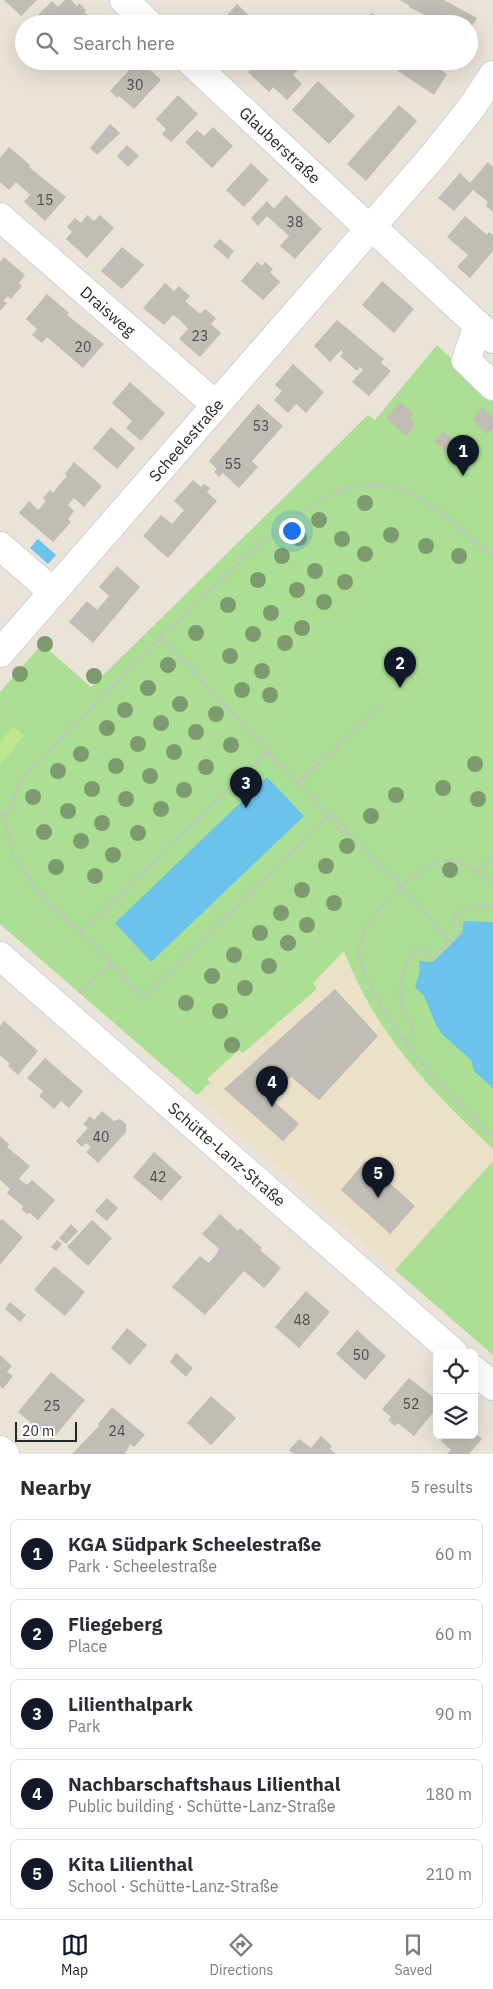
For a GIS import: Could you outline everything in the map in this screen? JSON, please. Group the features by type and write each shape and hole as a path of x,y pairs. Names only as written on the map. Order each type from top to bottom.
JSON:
{"street":[{"path":"124,0 140,15"},
{"name":"Glauberstraße","path":"200,70 361,221 371,226"},
{"name":"Scheelestraße","path":"0,653 52,591 433,156 472,106 493,75"},
{"name":"Draisweg","path":"0,217 216,406"},
{"path":"371,226 485,332 466,360 493,386"},
{"path":"0,546 52,591"},
{"name":"Schütte-Lanz-Straße","path":"0,956 449,1349"},
{"path":"478,1373 493,1386"},
{"path":"0,1450 5,1454"}],"path":[{"path":"329,815 143,998 81,932 39,894 12,852 5,816 23,777 161,637 267,537 311,505 334,492 363,485 388,485 408,492 443,513 493,557"},
{"path":"161,637 262,744 267,752 329,815 336,818 345,828 346,832 401,886 449,941"},
{"path":"298,783 382,704"},
{"path":"81,932 267,752"},
{"path":"0,814 5,816"},
{"path":"477,872 493,857"},
{"path":"493,881 459,862 449,859 432,864 401,886 372,919 358,946 362,966 372,988 403,1041 431,1074 493,1137"},
{"path":"403,1041 411,1036 413,1029 405,1014 400,998 400,980 405,965 413,951 426,951 426,958 431,959 460,932 461,926 454,924 454,915 470,908 493,905"},
{"path":"77,995 112,964"}],"shaded area":[{"path":"344,951 354,977 368,1004 403,1054 443,1102 493,1149 493,1161 395,1270 197,1095 210,1083 207,1080 239,1050 244,1053 317,988 313,983"}],"green space":[{"path":"437,345 493,397 493,1149 448,1105 406,1059 372,1008 357,981 344,951 313,983 317,989 243,1053 239,1050 207,1079 210,1083 197,1095 0,924 0,692 42,644 91,687 368,415 375,420"},
{"path":"13,727 24,736 0,765 0,742"},
{"path":"493,1161 493,1355 395,1270"}],"water":[{"path":"38,539 56,555 48,564 30,548"},
{"path":"267,777 304,816 151,962 115,923"},
{"path":"464,921 493,922 493,1088 474,1071 471,1060 443,1035 436,1025 424,996 415,987 420,971 419,961 433,962 462,933"}],"building":[{"path":"4,0 37,0 22,15"},
{"path":"65,0 71,0 77,6 79,3 86,10 84,12 87,15 38,15 52,1 58,7"},
{"path":"400,0 444,0 472,15 425,15"},
{"path":"237,4 249,15 227,15"},
{"path":"129,70 150,70 161,80 134,109 110,91"},
{"path":"250,70 298,70 293,75 302,84 287,100 273,87 269,92 248,72"},
{"path":"396,70 441,70 447,74 434,95"},
{"path":"318,81 355,116 329,144 292,110"},
{"path":"178,95 198,114 171,142 162,134 166,129 156,119"},
{"path":"399,105 417,121 366,181 347,164"},
{"path":"110,124 120,133 97,155 90,148"},
{"path":"213,127 233,146 212,168 185,142 197,130 204,136"},
{"path":"127,145 139,156 128,167 117,156"},
{"path":"9,147 30,165 29,167 66,197 45,221 24,202 30,195 16,182 9,190 0,182 0,158"},
{"path":"488,162 493,167 493,212 486,206 488,202 473,190 454,211 438,198 460,173 470,183"},
{"path":"251,163 269,180 244,207 226,190"},
{"path":"286,195 322,229 295,259 280,246 289,236 267,216 258,226 251,218 267,201 274,209"},
{"path":"87,215 94,221 100,215 114,228 87,258 66,239 72,232 67,227 75,218 81,223"},
{"path":"465,216 487,235 489,232 493,235 493,251 470,278 457,267 468,255 447,237"},
{"path":"220,239 234,251 228,259 213,246"},
{"path":"122,247 144,265 122,289 101,271"},
{"path":"4,257 25,275 19,283 22,286 11,299 8,296 3,301 7,303 0,311 0,262"},
{"path":"257,262 262,266 265,262 273,269 270,272 280,282 263,300 241,281"},
{"path":"382,281 414,309 394,333 362,305"},
{"path":"165,283 174,291 179,286 190,296 185,301 200,314 205,309 216,318 211,324 221,333 200,357 179,339 188,329 181,321 173,315 164,325 143,308"},
{"path":"47,294 69,313 67,315 104,344 83,368 47,337 42,343 32,335 37,329 26,319"},
{"path":"337,320 384,359 381,363 391,371 369,396 352,382 363,370 360,367 357,371 340,356 343,353 341,350 330,362 314,346"},
{"path":"293,364 324,392 306,413 296,404 288,413 274,400 282,391 275,385"},
{"path":"130,382 165,413 141,441 126,428 132,421 112,403"},
{"path":"400,402 414,414 410,418 416,424 406,436 386,418"},
{"path":"258,404 283,426 252,461 258,467 239,488 223,473 219,477 214,472 217,469 209,461"},
{"path":"482,407 493,417 493,428 487,434 472,419"},
{"path":"111,427 135,448 117,469 93,448"},
{"path":"443,431 458,444 449,454 434,441"},
{"path":"74,462 102,486 84,507 74,498 68,505 74,511 68,519 71,522 53,542 19,513 29,501 38,510 46,501 43,498 50,490 53,493 67,476 65,474"},
{"path":"193,480 201,487 204,484 210,488 207,492 217,501 168,558 143,536 161,515 172,524 184,510 174,501"},
{"path":"117,566 140,587 93,643 69,622 87,601 97,610 109,596 99,587"},
{"path":"335,989 378,1036 319,1100 291,1077 269,1097 299,1124 283,1141 224,1089"},
{"path":"4,1021 38,1051 18,1075 0,1055 0,1026"},
{"path":"45,1058 83,1091 69,1108 61,1101 54,1109 39,1096 43,1091 27,1078"},
{"path":"102,1111 114,1121 120,1119 126,1124 126,1132 98,1163 86,1152 91,1147 86,1143 82,1147 76,1141 88,1128 83,1124 90,1116 94,1120"},
{"path":"0,1136 9,1144 7,1147 30,1166 19,1179 27,1185 32,1180 55,1200 38,1220 30,1213 27,1214 22,1210 23,1206 7,1193 10,1189 0,1180"},
{"path":"154,1152 182,1177 161,1201 133,1177"},
{"path":"365,1161 415,1206 390,1234 341,1190"},
{"path":"107,1198 118,1208 107,1221 95,1211"},
{"path":"220,1214 238,1231 240,1228 262,1248 260,1250 281,1268 264,1288 244,1271 205,1315 172,1287 200,1256 209,1263 218,1252 219,1249 202,1234"},
{"path":"2,1219 23,1237 0,1265 0,1221"},
{"path":"92,1220 112,1238 88,1266 67,1247"},
{"path":"71,1224 78,1231 66,1244 59,1238"},
{"path":"57,1240 62,1244 56,1251 51,1247"},
{"path":"54,1266 85,1292 65,1316 34,1290"},
{"path":"306,1291 330,1312 299,1348 275,1327"},
{"path":"10,1302 26,1315 20,1322 5,1309"},
{"path":"127,1328 147,1345 130,1365 111,1348"},
{"path":"357,1330 386,1356 365,1380 336,1354"},
{"path":"176,1353 193,1368 186,1377 170,1362"},
{"path":"0,1355 12,1366 7,1372 13,1376 3,1389 0,1386"},
{"path":"51,1372 85,1400 52,1440 18,1412"},
{"path":"409,1378 433,1397 433,1413 414,1436 398,1423 395,1426 388,1420 391,1417 382,1409"},
{"path":"211,1396 236,1418 211,1445 187,1423"},
{"path":"112,1407 145,1435 134,1447 130,1444 125,1454 72,1454 99,1426 98,1424"},
{"path":"321,1436 332,1446 330,1449 336,1454 294,1454 289,1450 299,1439 311,1448"},
{"path":"478,1436 482,1439 469,1454 447,1454 451,1450 441,1441 443,1439 478,1439"}],"place":[{"name":"KGA Südpark Scheelestraße","path":"463,476"},
{"name":"Fliegeberg","path":"400,688"},
{"name":"Lilienthalpark","path":"246,808"},
{"name":"Nachbarschaftshaus Lilienthal","path":"272,1107"},
{"name":"Kita Lilienthal","path":"378,1198"}]}
